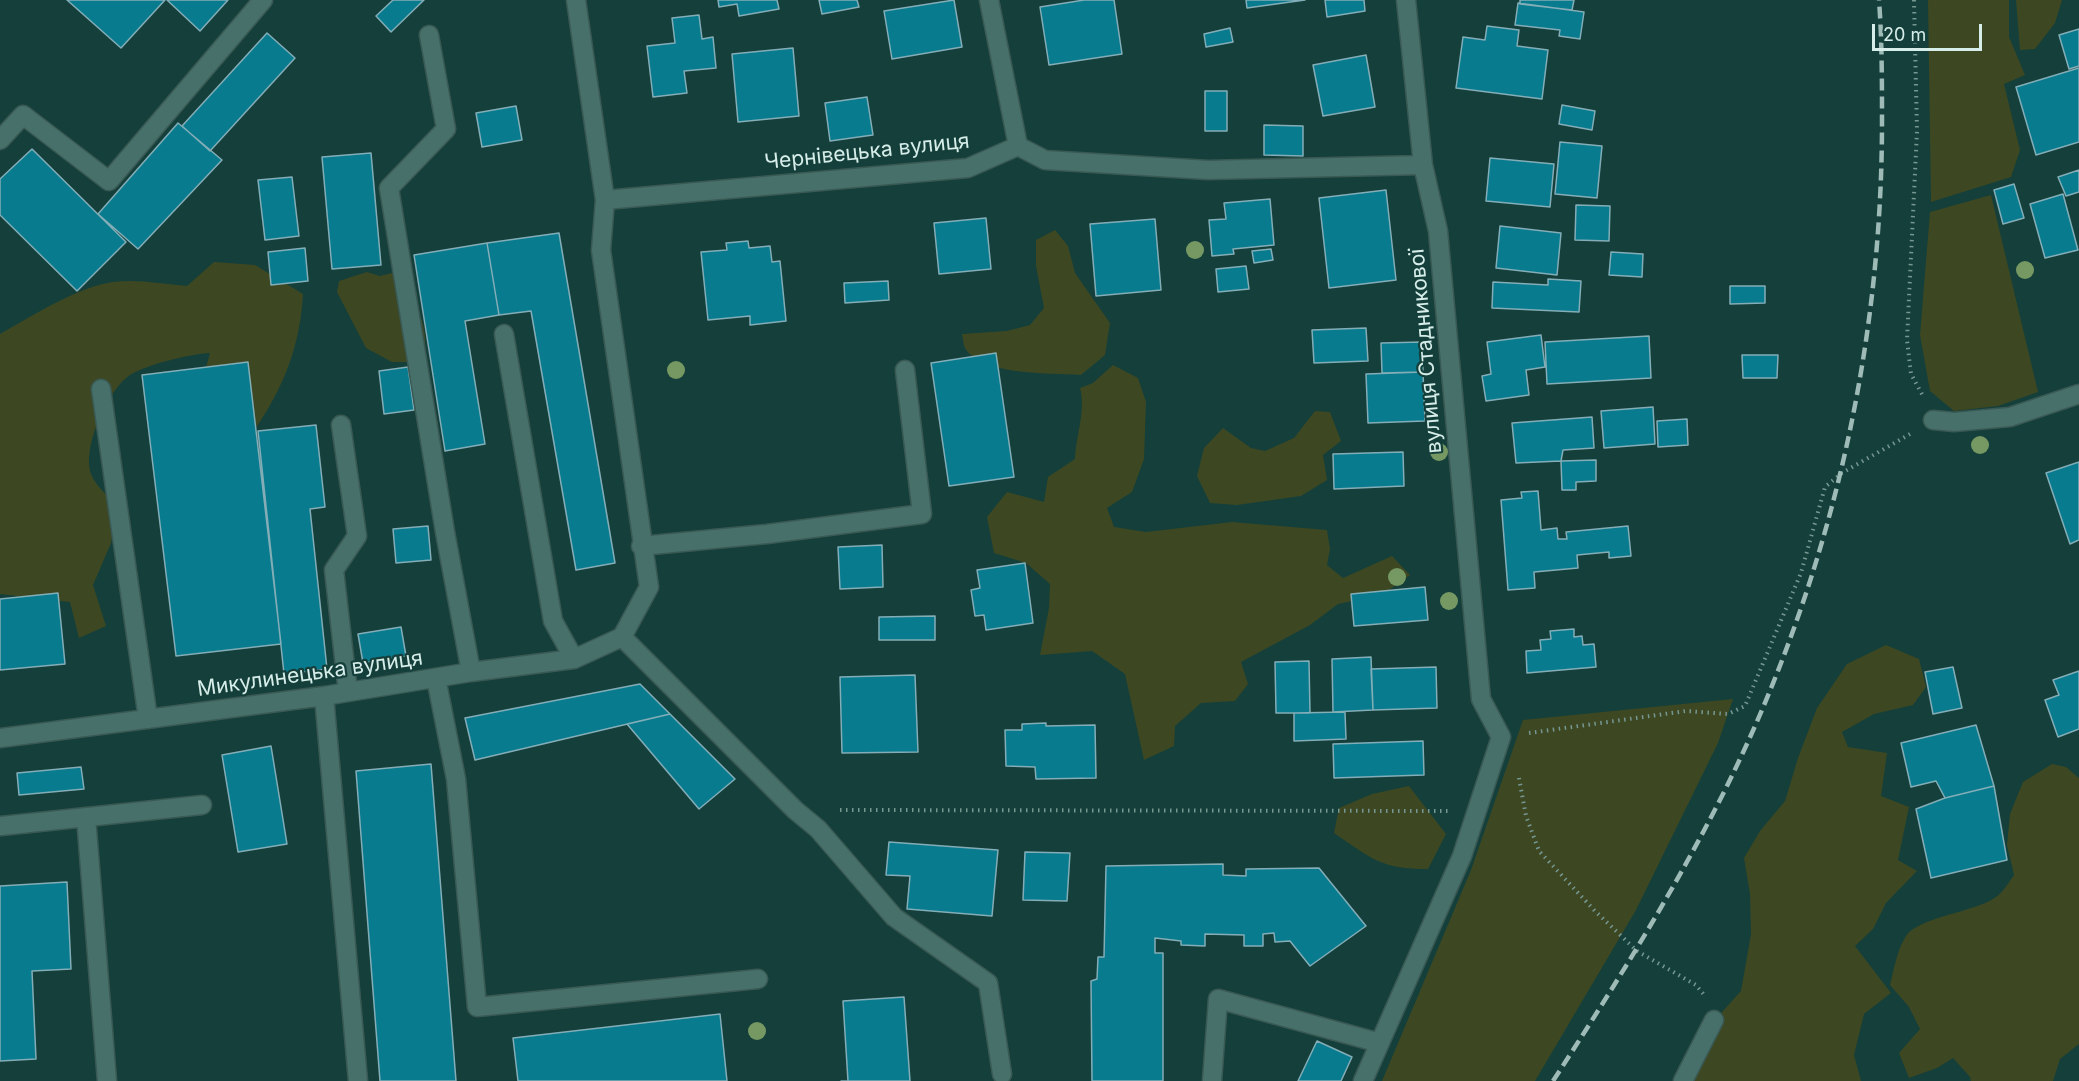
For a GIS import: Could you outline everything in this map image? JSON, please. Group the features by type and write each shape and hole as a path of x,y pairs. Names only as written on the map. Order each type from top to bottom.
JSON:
{"street":[{"path":"0,140 23,116 109,181 263,0"},
{"path":"576,0 605,200 601,250 641,546 649,587 622,637 795,810 818,829 894,916 988,983 1002,1074"},
{"path":"989,0 1018,146 1045,160 1208,170 1423,165"},
{"name":"вулиця Стадникової","path":"1406,0 1423,165 1437,231 1481,699 1501,736"},
{"path":"429,35 446,129 389,188 445,532 471,672"},
{"name":"Чернівецька вулиця","path":"605,200 968,168 1018,146"},
{"path":"504,334 553,621 574,659"},
{"path":"641,546 767,534 922,514 905,370"},
{"path":"101,389 148,719"},
{"path":"1933,420 2010,417 2079,394"},
{"path":"341,425 357,536 333,570 348,692"},
{"name":"Микулинецька вулиця","path":"0,738 324,696 471,672 574,659 622,637"},
{"path":"436,678 456,779 477,1006 758,979"},
{"path":"324,696 358,1081"},
{"path":"1364,1081 1462,856 1501,736"},
{"path":"0,824 202,805"},
{"path":"86,817 108,1081"},
{"path":"1212,1081 1218,999 1380,1044"},
{"path":"1683,1081 1714,1020"}],"path":[{"path":"1714,1020 1713,1005 1696,985 1637,951 1595,911 1539,851 1526,816 1516,764 1501,736 1686,711 1728,714 1744,706 1801,573 1825,487 1842,473 1933,420 1911,374 1906,340 1917,131 1914,0"},
{"path":"795,810 1476,811"}],"green space":[{"path":"1928,0 2009,0 2009,37 2025,75 2004,84 2020,150 2011,177 1931,202"},
{"path":"2016,0 2062,0 2055,23 2035,49 2020,50"},
{"path":"1991,195 2038,392 1998,406 1954,411 1930,391 1920,335 1930,212"},
{"path":"1055,230 1068,246 1075,273 1110,323 1105,355 1081,375 1018,371 986,364 973,357 965,348 962,334 1007,331 1030,325 1044,308 1036,266 1036,240"},
{"path":"214,262 255,265 303,294 298,331 289,365 274,398 255,429 200,389 210,353 154,365 133,373 118,386 98,423 90,450 89,463 93,478 117,507 111,543 93,585 106,626 79,638 70,602 0,594 0,334 55,303 99,285 122,281 141,281 187,286"},
{"path":"367,272 380,276 392,273 414,304 425,335 424,362 392,362 366,348 337,292 339,281"},
{"path":"1113,365 1138,378 1146,402 1144,459 1132,492 1107,508 1114,527 1146,532 1232,522 1327,530 1330,549 1327,565 1343,578 1392,556 1410,575 1382,595 1338,604 1310,625 1241,662 1248,684 1235,701 1201,703 1175,726 1174,746 1144,760 1125,674 1092,651 1040,655 1049,608 1050,584 1026,563 994,553 987,517 1007,492 1044,502 1048,477 1075,459 1082,405 1080,388 1093,383"},
{"path":"1315,411 1330,412 1341,441 1323,455 1327,480 1301,496 1237,505 1210,503 1197,476 1204,448 1223,428 1251,448 1265,451 1294,438"},
{"path":"1886,645 1919,659 1926,687 1913,705 1874,714 1842,732 1848,747 1887,753 1881,796 1909,807 1898,860 1917,871 1886,903 1873,929 1855,946 1891,993 1864,1014 1854,1055 1861,1081 1676,1081 1686,1052 1741,991 1751,934 1750,894 1744,858 1760,831 1785,801 1817,708 1847,664"},
{"path":"1733,699 1718,743 1636,910 1535,1081 1382,1081 1471,870 1523,720"},
{"path":"2052,764 2066,767 2079,778 2079,1044 2060,1059 2053,1081 1971,1081 1953,1058 1937,1068 1909,1078 1899,1053 1920,1029 1909,1007 1890,985 1903,941 1912,929 1934,919 1987,902 2003,890 2014,875 2007,845 2010,814 2023,782"},
{"path":"1409,786 1446,834 1428,869 1399,867 1378,861 1334,833 1339,808 1372,794"}],"building":[{"path":"67,0 165,0 121,48"},
{"path":"167,0 228,0 200,31"},
{"path":"393,0 424,0 391,32 376,16"},
{"path":"718,0 777,0 779,9 739,16 737,4 719,7"},
{"path":"819,0 857,0 859,7 822,14"},
{"path":"954,0 962,47 892,59 884,11"},
{"path":"1084,0 1114,0 1122,54 1049,65 1040,7"},
{"path":"1246,0 1305,0 1247,8"},
{"path":"1325,0 1364,0 1365,11 1327,17"},
{"path":"1520,0 1574,0 1572,10 1520,4"},
{"path":"1518,3 1584,12 1580,39 1559,36 1560,30 1515,25"},
{"path":"699,15 702,39 713,37 716,68 684,71 687,93 653,97 647,46 675,43 672,18"},
{"path":"1487,26 1519,30 1517,46 1548,50 1542,99 1456,88 1463,37 1485,40"},
{"path":"1230,28 1233,42 1206,47 1204,34"},
{"path":"2079,29 2079,66 2069,69 2059,35"},
{"path":"267,33 295,58 210,151 182,126"},
{"path":"793,48 799,116 738,122 732,54"},
{"path":"1366,55 1375,107 1323,116 1313,65"},
{"path":"2079,68 2079,142 2036,155 2016,87"},
{"path":"1205,91 1227,91 1227,131 1205,131"},
{"path":"867,97 873,135 830,141 825,103"},
{"path":"1562,105 1595,111 1592,130 1559,124"},
{"path":"516,106 522,140 482,147 476,113"},
{"path":"178,123 222,160 138,249 98,214"},
{"path":"1264,125 1303,126 1303,156 1264,155"},
{"path":"1560,142 1602,146 1597,198 1555,194"},
{"path":"32,149 126,242 77,291 0,215 0,179"},
{"path":"371,153 381,265 332,269 322,157"},
{"path":"1490,158 1554,164 1550,207 1486,201"},
{"path":"2079,170 2079,192 2066,196 2058,177"},
{"path":"292,177 299,236 265,240 258,180"},
{"path":"2014,184 2024,218 2003,224 1994,190"},
{"path":"1386,190 1396,280 1329,288 1319,198"},
{"path":"2063,194 2078,250 2045,258 2030,204"},
{"path":"1270,199 1274,245 1233,249 1234,254 1212,256 1209,220 1226,219 1224,203"},
{"path":"1576,205 1610,206 1609,241 1575,240"},
{"path":"986,218 991,269 939,274 934,223"},
{"path":"1155,219 1161,290 1096,296 1090,224"},
{"path":"1500,226 1561,233 1557,275 1496,268"},
{"path":"559,233 615,563 576,570 531,311 499,315 487,243"},
{"path":"748,241 749,248 770,246 772,262 780,261 786,321 750,325 750,316 708,320 701,252 727,250 726,243"},
{"path":"487,243 499,315 465,321 485,444 445,451 414,255"},
{"path":"305,248 308,281 271,285 268,252"},
{"path":"1271,249 1273,260 1254,263 1252,251"},
{"path":"1611,252 1643,254 1642,277 1609,275"},
{"path":"1246,266 1249,289 1218,292 1216,269"},
{"path":"1548,279 1581,281 1579,312 1492,308 1493,282 1548,285"},
{"path":"888,281 889,300 845,303 844,283"},
{"path":"1730,286 1765,286 1765,303 1730,304"},
{"path":"1366,328 1368,361 1314,363 1312,330"},
{"path":"1541,335 1545,367 1526,370 1529,395 1486,401 1482,376 1491,374 1487,342"},
{"path":"1649,336 1651,378 1547,384 1545,342"},
{"path":"1422,342 1423,372 1382,373 1381,343"},
{"path":"996,353 1014,477 949,486 931,363"},
{"path":"1742,355 1778,355 1777,378 1743,378"},
{"path":"248,362 281,644 176,656 142,375"},
{"path":"408,367 414,410 384,414 379,371"},
{"path":"1423,372 1425,421 1368,423 1366,374"},
{"path":"1653,407 1655,444 1604,448 1601,411"},
{"path":"1592,417 1594,448 1563,450 1561,461 1516,463 1512,423"},
{"path":"1687,419 1688,445 1658,447 1657,421"},
{"path":"316,425 325,507 310,509 327,669 284,674 258,431"},
{"path":"1403,452 1404,486 1334,489 1333,454"},
{"path":"1596,460 1596,481 1576,482 1576,490 1562,490 1561,461"},
{"path":"2079,462 2079,540 2070,544 2046,473"},
{"path":"1538,491 1541,530 1557,528 1558,539 1567,539 1566,532 1628,526 1631,556 1609,558 1609,552 1577,555 1578,568 1534,572 1535,588 1508,590 1501,500 1522,498 1521,492"},
{"path":"428,526 431,560 396,563 393,529"},
{"path":"882,545 883,587 840,589 838,547"},
{"path":"1025,563 1033,623 986,630 984,615 975,616 971,590 980,588 977,570"},
{"path":"1425,587 1428,620 1354,626 1351,594"},
{"path":"58,593 65,664 0,670 0,599"},
{"path":"935,616 935,640 879,640 879,617"},
{"path":"401,627 406,656 363,663 358,634"},
{"path":"1574,629 1574,637 1582,636 1583,645 1594,644 1596,667 1527,673 1526,651 1541,650 1540,640 1551,639 1550,631"},
{"path":"1371,657 1373,710 1333,712 1332,659"},
{"path":"1309,661 1310,713 1276,713 1275,662"},
{"path":"1436,667 1437,708 1373,710 1371,669"},
{"path":"1953,667 1962,708 1933,714 1925,672"},
{"path":"2079,671 2079,729 2058,737 2045,700 2059,695 2053,680"},
{"path":"915,675 918,752 842,753 840,677"},
{"path":"640,684 670,714 475,760 465,718"},
{"path":"1345,712 1346,739 1294,741 1294,713"},
{"path":"670,714 735,779 699,809 627,724"},
{"path":"1046,723 1046,726 1095,725 1096,778 1036,779 1035,767 1006,766 1005,730 1022,730 1022,724"},
{"path":"1976,725 1994,786 1945,798 1936,781 1911,787 1901,743"},
{"path":"1423,741 1424,775 1334,778 1333,744"},
{"path":"271,746 287,844 238,852 222,755"},
{"path":"431,764 456,1081 380,1081 356,771"},
{"path":"81,767 84,789 19,795 17,773"},
{"path":"1994,786 2007,860 1931,878 1916,809 1945,798"},
{"path":"889,842 998,850 992,916 907,909 910,876 886,875"},
{"path":"1025,852 1070,853 1067,901 1023,900"},
{"path":"1223,864 1223,875 1246,876 1246,869 1319,868 1366,926 1310,966 1290,941 1275,942 1274,933 1263,934 1263,946 1244,946 1244,935 1205,934 1205,946 1181,945 1181,941 1155,938 1155,953 1163,953 1163,1081 1092,1081 1091,981 1097,979 1098,957 1104,957 1106,866"},
{"path":"67,882 71,969 32,971 36,1059 0,1061 0,886"},
{"path":"904,997 910,1081 848,1081 843,1001"},
{"path":"720,1014 727,1081 518,1081 513,1038"},
{"path":"1317,1041 1352,1057 1341,1081 1298,1081"}],"railway":[{"path":"1553,1081 1642,939 1724,792 1761,713 1793,632 1820,550 1842,466 1859,381 1872,295 1879,209 1882,122 1879,0"}]}
